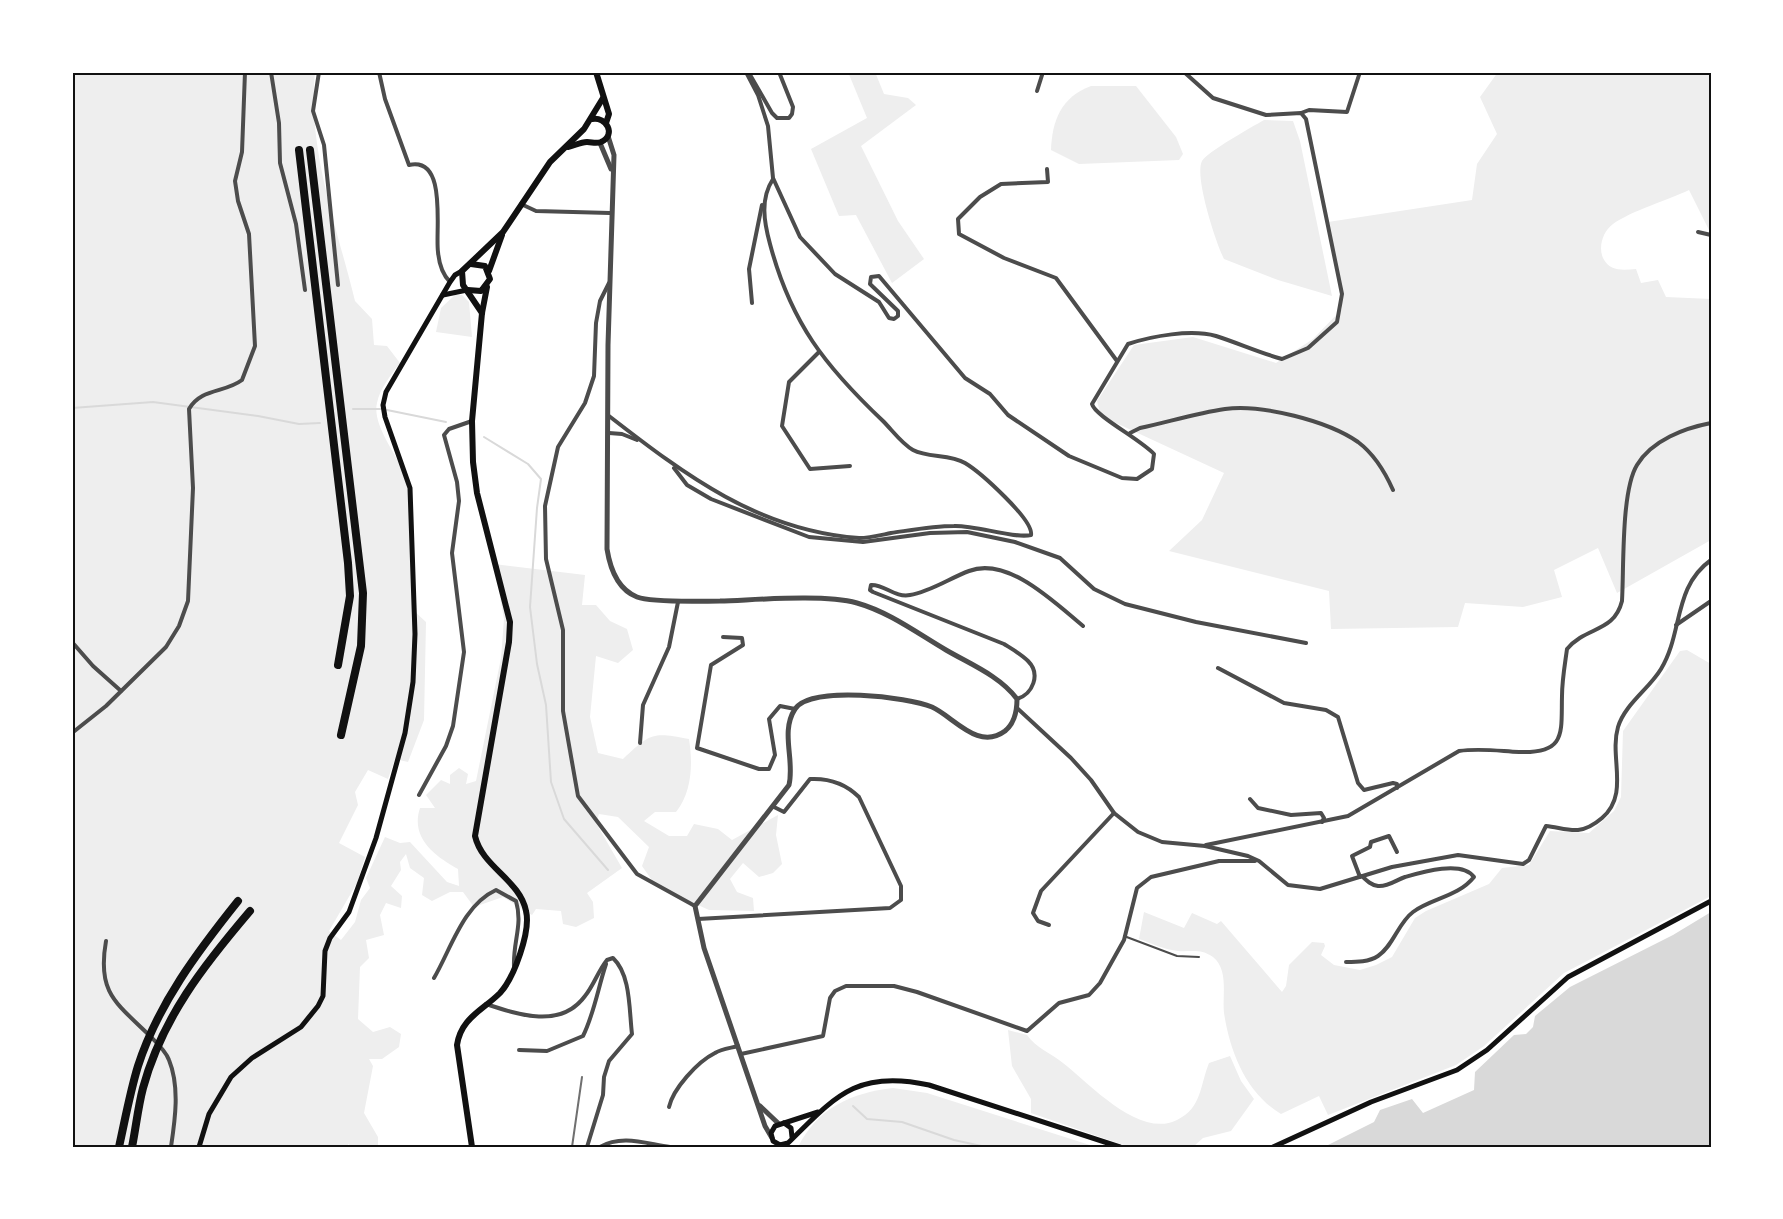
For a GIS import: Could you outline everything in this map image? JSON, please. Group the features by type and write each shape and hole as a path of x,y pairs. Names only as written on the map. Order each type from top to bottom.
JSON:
{"highway":[{"path":"299,150 348,564 350,596 338,665"},
{"path":"310,150 360,562 364,616 361,646 341,735"},
{"path":"119,1147 132,1090 152,1030 191,962 238,901"},
{"path":"132,1147 143,1089 156,1049 176,1008 204,966 250,911"}],"main road":[{"path":"567,147 590,141 600,143 608,136 606,123 609,114 596,72"},
{"path":"199,1147 209,1114 220,1092 238,1069 301,1027 323,996 325,951 330,938 349,912 376,838 405,733 413,682 415,634 410,488 385,417 383,405 386,392 455,275 471,264 503,232 550,162 584,129 603,98"},
{"path":"592,119 599,118 606,123"},
{"path":"584,129 590,141"},
{"path":"472,1147 457,1045 464,1024 501,992 514,967 525,935 526,910 519,894 482,853 475,836 509,642 510,622 477,493 472,421 482,313 490,279 489,271 503,232"},
{"path":"471,264 482,264 489,271"},
{"path":"462,271 461,280 482,313"},
{"path":"443,295 468,290 478,292 487,287"},
{"path":"1273,1147 1371,1102 1457,1070 1487,1050 1568,977 1711,901"},
{"path":"818,1112 772,1129 773,1142 786,1146 818,1112 846,1091 872,1082 904,1079 992,1104 1120,1147"},
{"path":"781,1124 791,1128 792,1137"}],"street":[{"path":"72,733 122,691 166,647 179,626 188,601 193,488 189,409 193,401 214,390 242,380 255,346 249,234 238,201 235,181 242,152 245,72"},
{"path":"271,72 279,123 280,163 296,224 305,290"},
{"path":"319,72 313,111 324,145 338,285"},
{"path":"379,72 385,99 408,165 418,165 427,170 437,190 438,252 444,276 450,282"},
{"path":"747,72 772,113 777,118 784,119 792,114 793,107 779,72"},
{"path":"747,72 758,95 768,126 773,178 800,237 835,274 879,302 889,318 894,319 898,316 898,311 870,284 873,276 881,277 965,378 990,394 1008,415 1069,456 1122,478 1137,479 1152,469 1154,454 1130,433 1104,419 1094,410 1092,404 1128,344 1141,340 1213,335 1282,359 1308,348 1336,322 1342,294 1339,275 1327,230 1306,119 1301,113"},
{"path":"1036,92 1043,72"},
{"path":"1184,72 1202,92 1213,98 1266,116 1301,113 1309,110 1347,112 1360,72"},
{"path":"608,136 614,155 610,213 607,549 610,566 620,584 638,597 679,601 854,602 882,612 990,675 1009,688 1017,699 1015,718 1007,730 987,737 974,734 934,708 915,702 822,695 803,700 795,709 787,733 792,772 789,785 695,906"},
{"path":"600,143 612,171"},
{"path":"1047,169 1048,182 1001,184 980,197 958,219 959,234 1004,258 1056,278 1118,362"},
{"path":"752,303 749,268 766,189 773,178"},
{"path":"609,416 672,465 711,491 776,520 809,531 862,538 931,526 968,525 1031,535 1032,531 1024,517 964,462 912,450 850,390 819,352 795,317 779,279 767,232 763,201"},
{"path":"521,204 537,211 610,213"},
{"path":"1698,232 1711,235"},
{"path":"610,282 600,301 598,312 594,376 585,403 558,447 545,506 546,559 563,630 563,711 578,796 637,873 656,886 695,906 704,948 765,1126 773,1142"},
{"path":"819,352 789,382 782,426 810,469 850,466"},
{"path":"1130,433 1140,428 1226,409 1247,408 1296,417 1358,442 1375,459 1393,490"},
{"path":"419,795 450,736 464,652 452,553 459,501 458,482 444,435 449,429 472,421"},
{"path":"1205,846 1348,816 1459,752 1478,748 1543,751 1558,742 1562,731 1562,696 1567,649 1574,641 1587,633 1611,623 1619,613 1622,601 1628,499 1636,465 1657,444 1690,427 1711,423"},
{"path":"609,433 622,434 643,443"},
{"path":"672,465 687,485 711,499 809,537 863,542 930,533 967,532 1015,542 1060,558 1094,589 1125,604 1196,622 1305,643"},
{"path":"1017,708 1071,758 1091,780 1114,813 1138,832 1162,842 1205,846 1259,861 1288,885 1320,889 1392,867 1458,855 1522,864 1529,860 1546,826 1578,830 1599,820 1612,808 1616,799 1616,744 1620,723 1662,669 1692,577 1711,560"},
{"path":"1017,699 1026,696 1032,689 1034,678 1031,665 1022,655 1004,644 873,592 870,590 871,585 895,594 912,595 971,570 995,568 1006,571 1044,594 1083,626"},
{"path":"640,744 643,705 669,647 679,601"},
{"path":"1676,625 1711,601"},
{"path":"723,637 742,639 743,645 711,665 697,748 759,769 769,769 775,755 768,719 780,706 795,709"},
{"path":"72,642 93,666 122,691"},
{"path":"1218,668 1284,703 1326,710 1338,717 1358,783 1364,790 1396,783 1398,786 1396,789"},
{"path":"698,919 890,908 902,900 901,886 859,796 853,790 824,778 810,779 784,812 774,807"},
{"path":"1250,799 1258,808 1290,814 1321,813 1324,818 1322,823"},
{"path":"1049,925 1038,921 1033,913 1041,891 1114,813"},
{"path":"1346,962 1372,959 1380,954 1411,913 1426,904 1445,898 1474,877 1468,871 1457,868 1431,871 1379,886 1368,882 1361,876 1352,856 1370,848 1371,842 1389,836 1397,852"},
{"path":"741,1054 823,1036 830,998 835,991 846,986 894,986 1027,1031 1059,1003 1089,995 1100,983 1124,936 1132,899 1137,888 1147,879 1219,861 1259,861"},
{"path":"434,978 470,912 482,896 496,890 516,901 521,919 513,946 514,967"},
{"path":"106,941 102,961 103,981 118,1004 169,1059 175,1085 175,1118 171,1147"},
{"path":"486,1004 538,1017 564,1014 583,999 607,960 613,958 624,973 632,1034 609,1061 604,1077 603,1095 586,1147"},
{"path":"519,1050 547,1051 583,1036 591,1020 595,994 607,960"},
{"path":"669,1107 671,1097 700,1064 715,1053 738,1046"},
{"path":"759,1105 781,1124"},
{"path":"600,1147 620,1140 643,1141 670,1147"}],"lane":[{"path":"1124,936 1177,956 1199,957"}],"shaded area":[{"path":"72,72 315,72 315,130 319,159 355,301 372,319 374,345 387,346 400,363 381,392 376,411 381,429 403,471 407,486 412,539 412,609 426,622 424,720 408,762 395,759 388,779 368,770 355,792 358,805 339,843 365,857 357,883 329,931 341,940 355,922 361,900 370,888 366,878 385,837 400,843 410,842 447,882 459,886 458,869 433,852 427,845 418,828 418,819 420,808 435,808 426,795 441,780 450,784 450,775 459,768 468,774 466,784 476,781 501,658 504,619 494,564 585,575 582,605 596,605 610,621 627,629 633,650 618,663 596,656 590,717 598,753 623,759 646,739 659,735 689,739 690,748 691,768 688,787 676,812 655,812 644,821 669,836 687,836 694,824 718,829 732,840 778,815 776,835 782,864 773,873 759,877 743,863 730,879 737,892 753,898 754,911 709,910 656,886 642,866 649,847 618,817 599,814 596,823 622,868 587,893 593,902 594,918 576,927 563,924 561,911 536,909 532,915 503,897 474,907 463,892 450,892 432,901 422,895 424,878 410,868 406,854 400,862 401,870 391,886 402,896 401,908 386,903 380,915 384,935 366,940 369,958 360,967 358,1019 373,1032 390,1027 401,1034 399,1047 382,1059 369,1059 373,1066 364,1113 378,1137 378,1147 350,1147 349,1144 345,1147 72,1147"},
{"path":"848,72 875,72 884,94 908,98 916,105 861,146 898,221 924,259 892,283 856,215 839,216 811,149 867,118"},
{"path":"1498,72 1711,72 1711,234 1689,190 1639,210 1613,224 1604,235 1601,249 1603,258 1609,266 1622,270 1636,269 1641,283 1658,280 1666,297 1711,299 1711,540 1617,593 1598,548 1554,570 1562,597 1523,607 1465,603 1458,627 1331,629 1329,591 1169,551 1202,520 1224,473 1101,416 1097,401 1134,345 1193,337 1276,363 1313,339 1342,309 1328,222 1472,200 1477,164 1497,134 1480,97"},
{"path":"1091,86 1136,86 1176,137 1183,154 1179,160 1079,164 1051,150 1053,129 1065,103"},
{"path":"1264,120 1293,121 1300,141 1332,296 1278,280 1224,259 1220,251 1203,194 1200,169 1202,161 1221,146"},
{"path":"455,295 462,295 469,302 472,337 436,332 441,308"},
{"path":"1687,650 1711,664 1711,896 1564,973 1484,1046 1456,1065 1328,1115 1319,1096 1281,1114 1258,1095 1235,1057 1224,1013 1224,983 1218,962 1204,952 1163,948 1139,939 1144,912 1184,928 1192,913 1217,924 1221,921 1282,992 1286,986 1289,965 1312,942 1324,943 1321,955 1334,965 1360,970 1392,957 1415,918 1489,884 1502,868 1529,865 1550,831 1589,833 1614,811 1621,797 1623,731 1680,651"},
{"path":"1711,912 1711,1147 1324,1147 1374,1122 1380,1110 1412,1099 1423,1113 1474,1090 1475,1072 1514,1035 1526,1034 1533,1027 1535,1016 1570,987 1673,935"},
{"path":"1008,1030 1027,1035 1100,1095 1131,1116 1147,1122 1162,1124 1185,1115 1196,1102 1209,1063 1230,1056 1241,1081 1254,1099 1231,1131 1203,1138 1193,1147 1129,1147 1031,1113 1031,1099 1012,1066"},
{"path":"893,1088 927,1093 1096,1147 798,1147 816,1122 838,1104 850,1098"}],"waterway":[{"path":"72,408 153,402 258,416 299,424 320,423"},
{"path":"353,409 381,409"},
{"path":"387,410 446,422"},
{"path":"484,437 528,464 541,479 530,607 537,664 546,705 551,782 564,819 608,870"},
{"path":"853,1106 867,1119 902,1122 954,1140 986,1147"}],"railway":[{"path":"572,1147 582,1077"}]}
